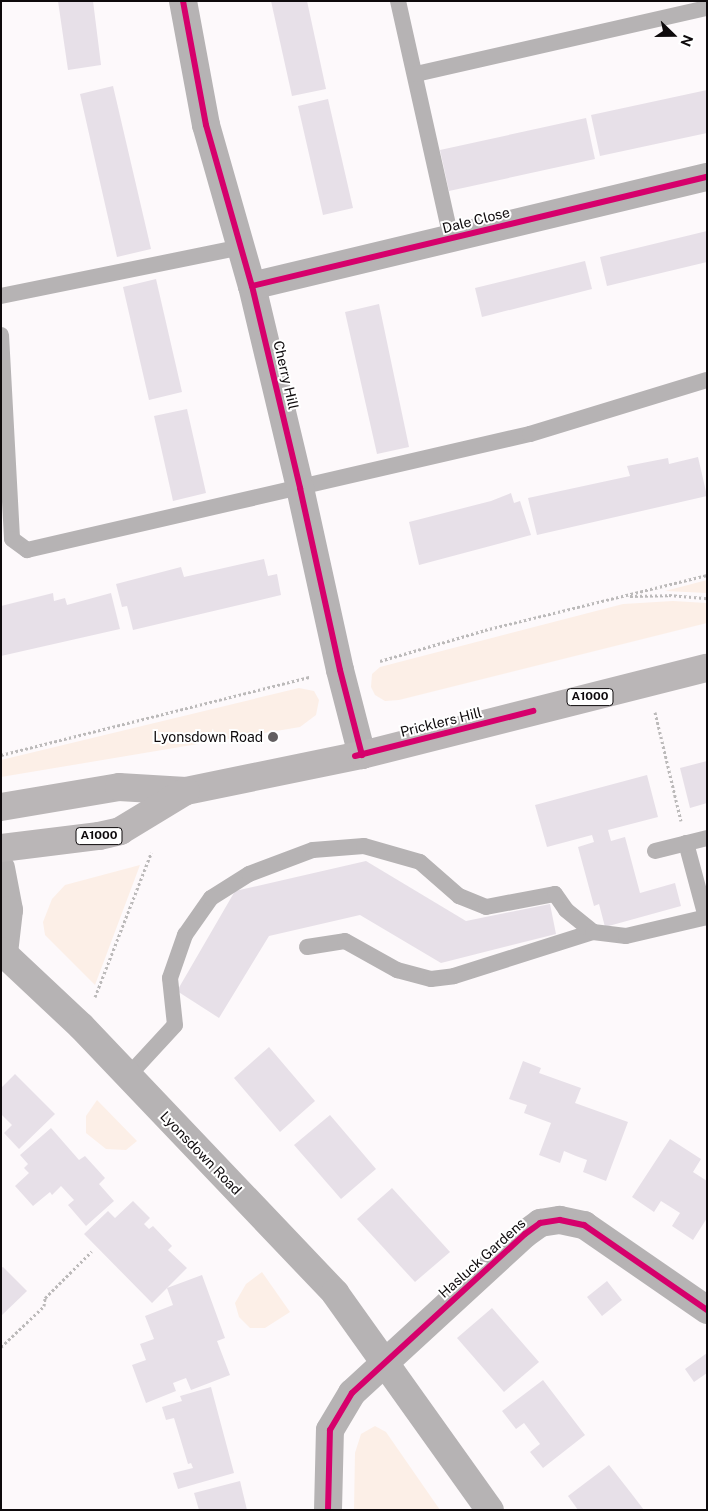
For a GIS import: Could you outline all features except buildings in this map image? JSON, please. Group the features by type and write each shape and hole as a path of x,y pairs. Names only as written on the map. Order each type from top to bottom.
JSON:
{"main road":[{"name":"Pricklers Hill","path":"1,808 119,787 186,791 362,755 707,668"},
{"name":"Pricklers Hill","path":"1,848 100,836 120,831 186,791"}],"street":[{"name":"Cherry Hill","path":"183,1 206,125 252,286 300,488 340,670 362,755"},
{"name":"Dale Close","path":"252,286 707,177"},
{"name":"Lyonsdown Road","path":"1,868 9,910 3,952 81,1026 335,1293 387,1363 490,1510"},
{"name":"Hasluck Gardens","path":"387,1363 524,1234 540,1223 560,1220 584,1226 707,1310"},
{"path":"328,1510 330,1430 352,1393 387,1363"}],"lane":[{"path":"398,1 416,74 451,239"},
{"path":"416,74 707,8"},
{"path":"1,296 241,247"},
{"path":"1,335 12,539 27,550 530,434 707,380"},
{"path":"655,851 707,838"},
{"path":"306,947 345,941 397,970 431,979 454,976 593,932 626,936 706,917 686,843"},
{"path":"128,1076 175,1024 170,978 185,936 211,898 249,874 312,850 364,846 420,862 458,896 486,906 555,894 566,910 593,932"}],"path":[{"path":"380,661 485,630 707,574"},
{"path":"624,596 669,595 707,598"},
{"path":"1,755 316,676"},
{"path":"648,682 686,843"},
{"path":"94,999 151,853"},
{"path":"1,1347 44,1306 45,1298 92,1250"}],"shaded area":[{"path":"707,580 707,593 665,591"},
{"path":"673,601 707,603 707,623 399,700 385,701 375,695 371,687 372,674 380,667 623,604"},
{"path":"299,688 314,691 319,700 316,715 300,727 1,777 1,760"},
{"path":"140,865 95,985 45,935 43,922 52,899 65,885"},
{"path":"97,1100 137,1141 126,1150 106,1149 86,1133 86,1116"},
{"path":"262,1272 290,1312 265,1328 250,1328 239,1317 235,1303 246,1284"},
{"path":"375,1426 386,1432 440,1510 354,1510 355,1453 361,1434"}],"cycle path":[{"path":"183,1 206,125 252,286 300,488 340,670 362,755"},
{"path":"252,286 707,177"},
{"path":"355,756 533,711"},
{"path":"328,1510 330,1430 352,1393 525,1234 540,1223 560,1220 584,1225 707,1310"}],"place":[{"name":"Lyonsdown Road","path":"273,737"}]}
